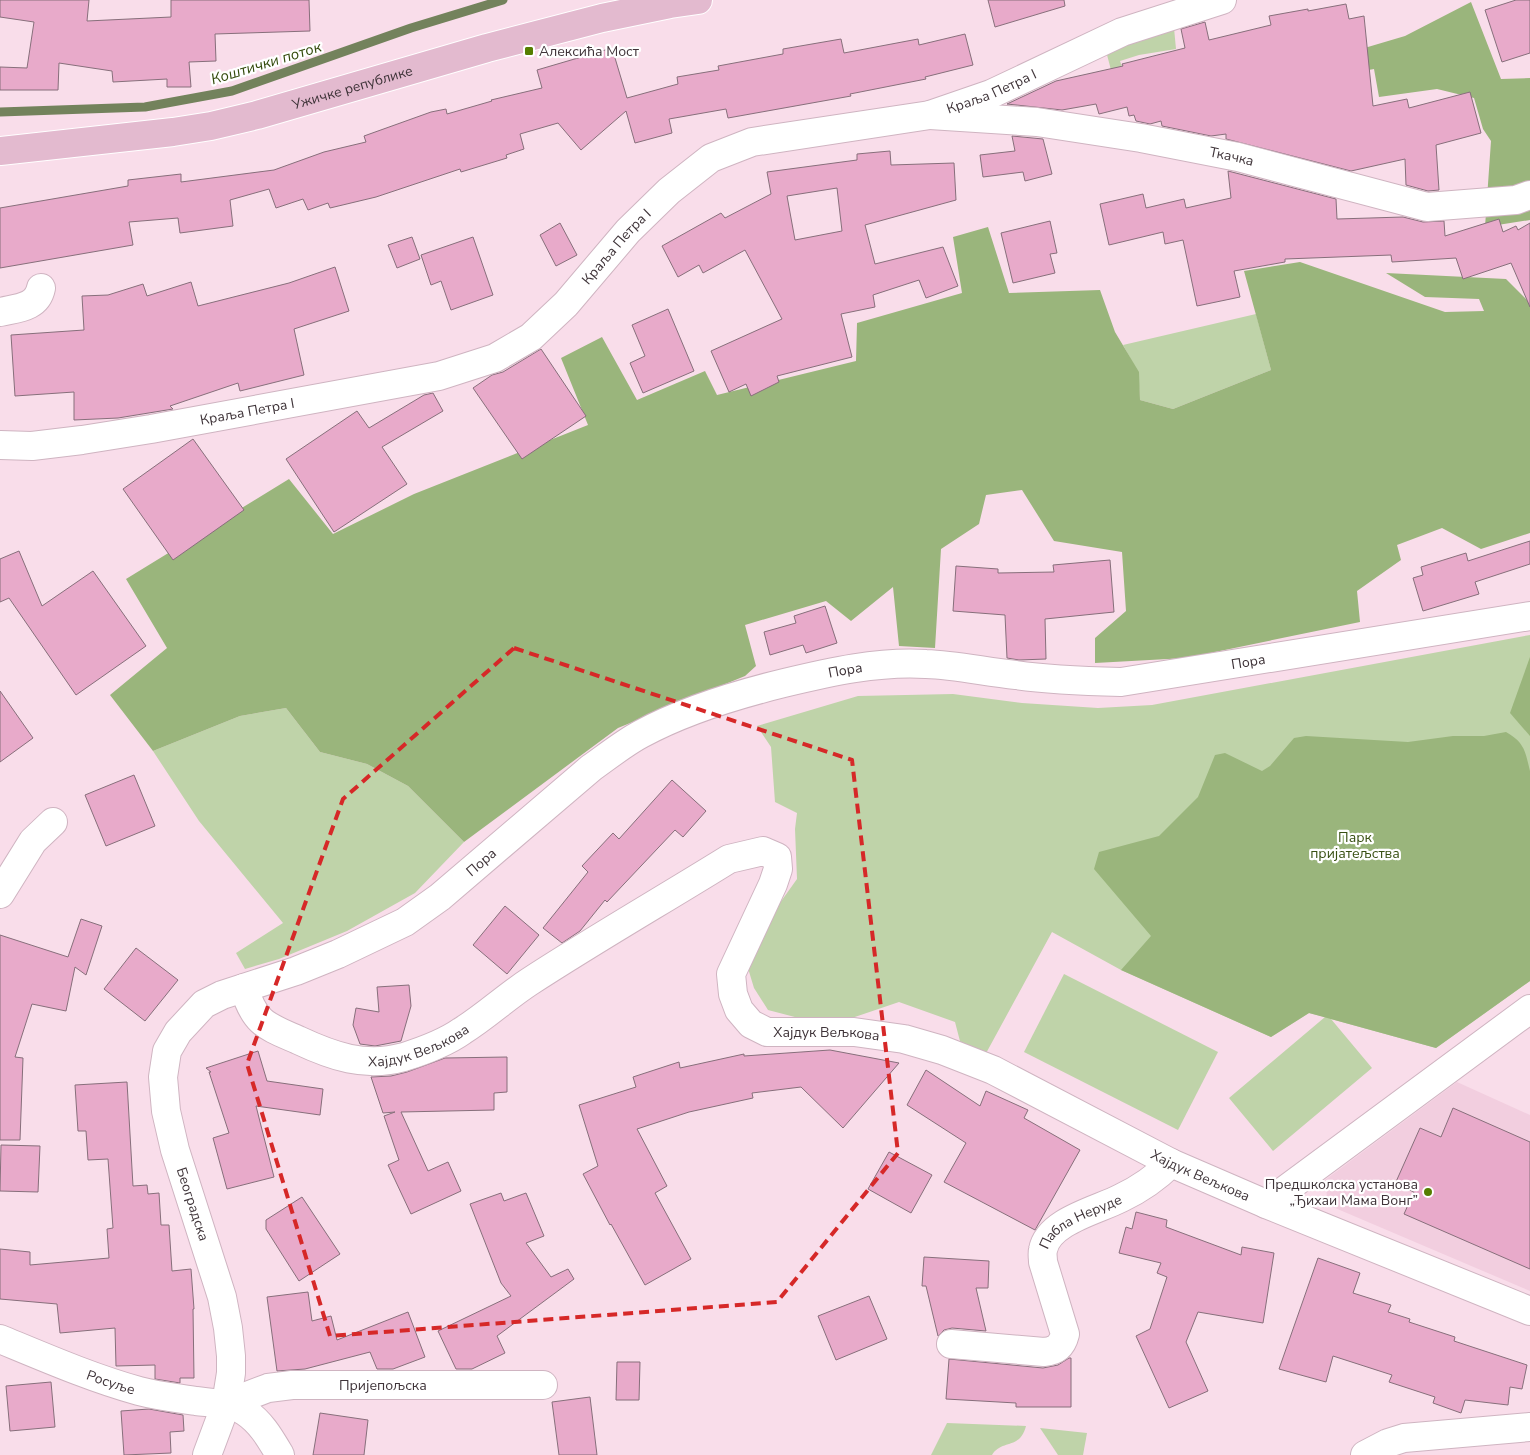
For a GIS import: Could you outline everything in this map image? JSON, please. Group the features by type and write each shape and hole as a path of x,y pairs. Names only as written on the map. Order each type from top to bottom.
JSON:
{"main road":[{"name":"Ужичке републике","path":"0,151 211,126 257,115 487,48 584,23 650,8 698,0"}],"street":[{"name":"Краља Петра I","path":"0,445 41,445 151,429 439,376 495,358 531,337 566,304 628,231 669,191 711,158 752,142 930,115 991,94 1122,32 1222,0"},
{"name":"Ткачка","path":"930,115 1038,122 1141,138 1238,157 1427,207 1516,200 1530,195"},
{"path":"0,312 34,303 40,295 41,288"},
{"name":"Пора","path":"244,988 296,971 338,954 405,922 440,897 592,768 618,749 641,734 672,720 747,692 854,668 893,664 961,667 1057,680 1121,682 1530,616"},
{"path":"0,894 33,841 53,822"},
{"name":"Хајдук Вељкова","path":"244,988 252,1012 260,1021 327,1054 350,1060 376,1061 402,1057 436,1046 461,1032 528,982 729,859 763,851 777,857 778,869 773,884 731,974 733,994 739,1010 751,1024 768,1032 862,1033 904,1039 942,1050 992,1070 1172,1163 1266,1204 1476,1288 1530,1312"},
{"name":"Београдска","path":"207,1455 226,1404 231,1373 228,1328 222,1297 175,1150 166,1111 163,1077 168,1052 178,1032 191,1016 204,1004 222,995 244,988"},
{"path":"1266,1204 1530,1009"},
{"name":"Пабла Неруде","path":"951,1344 1044,1352 1053,1351 1058,1347 1063,1342 1065,1334 1043,1262 1043,1250 1047,1240 1056,1229 1080,1215 1119,1200 1139,1189 1158,1176 1172,1163"},
{"name":"Росуље","path":"0,1339 61,1364 138,1390 159,1396 226,1404"},
{"name":"Пријепољска","path":"226,1404 268,1388 292,1384 543,1385"},
{"path":"226,1404 243,1411 258,1423 280,1455"},
{"path":"1365,1455 1388,1443 1404,1438 1530,1427"}],"highlighted area":[{"path":"514,648 852,760 898,1153 777,1302 330,1336 247,1064 343,799"}],"shaded area":[{"name":"Предшколска установа „Ђихаи Мама Вонг”","path":"1457,1082 1530,1115 1530,1291 1328,1205 1325,1180"}],"green space":[{"path":"1471,2 1501,79 1530,78 1530,220 1485,227 1491,141 1483,129 1474,98 1437,89 1379,97 1374,69 1330,77 1324,60 1405,36"},
{"path":"1174,28 1176,49 1139,55 1120,61 1122,67 1111,70 1106,51"},
{"path":"988,227 1009,293 1100,290 1115,332 1139,372 1140,400 1173,409 1271,370 1244,271 1300,262 1445,312 1484,311 1479,299 1425,297 1386,273 1506,279 1530,303 1530,533 1481,549 1442,528 1397,545 1401,560 1357,591 1360,622 1186,658 1095,663 1095,638 1126,611 1122,552 1054,541 1022,490 986,495 979,524 941,549 935,648 899,646 893,587 851,621 826,601 745,625 756,666 745,676 618,728 464,842 408,786 367,764 320,752 286,708 240,716 153,751 110,695 167,648 126,579 289,479 333,534 414,494 588,425 561,358 602,337 637,400 705,371 717,395 856,361 857,323 962,293 953,237"},
{"path":"1256,314 1271,370 1173,409 1140,400 1138,372 1123,345"},
{"name":"Парк пријатељства","path":"1530,635 1530,981 1436,1048 1331,1019 1372,1068 1273,1151 1229,1098 1325,1017 1309,1013 1271,1037 1121,970 1052,932 984,1057 961,1045 955,1022 899,1002 846,1020 814,1022 768,1010 754,988 747,965 757,935 797,879 795,829 797,813 775,802 771,747 757,726 858,696 953,694 1022,703 1098,708 1152,705"},
{"path":"1530,657 1530,736 1510,713"},
{"path":"286,708 320,752 367,764 408,786 464,842 415,893 347,931 279,959 245,969 236,953 283,923 199,821 153,751 240,716"},
{"path":"1506,732 1521,744 1530,771 1530,981 1436,1048 1309,1013 1271,1037 1121,970 1151,936 1094,869 1099,852 1159,836 1198,797 1215,755 1225,753 1262,771 1270,766 1294,738 1306,736 1408,742 1453,736 1484,736"},
{"path":"1064,974 1218,1052 1178,1130 1024,1052"},
{"path":"947,1423 1026,1426 1020,1438 996,1450 992,1455 931,1455"},
{"path":"1040,1428 1087,1433 1083,1455 1058,1455"}],"building":[{"path":"0,0 89,0 87,21 171,17 171,0 309,0 310,31 215,34 216,61 189,62 191,87 167,87 167,79 113,82 112,71 59,63 58,90 0,90 0,67 27,68 34,22 0,17"},
{"path":"988,0 1064,0 1065,6 995,27"},
{"path":"1516,0 1530,0 1530,53 1502,62 1485,10"},
{"path":"1346,4 1349,19 1364,16 1373,106 1407,99 1409,108 1470,92 1481,133 1436,145 1439,190 1428,191 1406,185 1405,159 1351,171 1226,139 1226,134 1211,136 1162,126 1161,121 1150,124 1136,121 1134,115 1129,116 1127,107 1099,114 1096,104 1062,110 1007,104 1056,81 1123,66 1122,64 1185,48 1181,29 1205,22 1209,40 1271,25 1269,16"},
{"path":"965,34 973,65 925,77 926,79 850,94 851,96 728,118 726,109 669,119 672,133 635,143 626,111 581,150 558,123 520,134 524,149 506,155 507,158 461,172 460,169 376,197 330,208 328,203 308,210 303,199 276,208 269,189 230,200 233,226 180,233 178,218 129,222 133,245 0,268 0,208 128,186 128,180 181,174 181,182 274,170 324,152 366,142 364,136 431,112 446,109 447,114 491,100 542,88 537,70 612,48 627,98 678,84 677,77 719,70 718,66 783,54 783,49 841,39 844,53 918,39 919,45"},
{"path":"1012,136 1043,139 1052,174 1025,181 1023,172 983,177 980,155 1015,151"},
{"path":"890,151 891,165 954,163 956,200 865,225 875,264 943,247 958,286 926,298 919,280 873,295 875,307 841,314 852,357 777,376 779,382 751,396 746,384 729,392 711,351 782,319 745,250 703,273 699,265 678,277 662,246 721,213 725,218 771,194 767,172 857,160 857,154","holes":["837,188 842,231 795,240 787,196"]},
{"path":"1228,171 1336,199 1337,219 1403,217 1423,222 1444,221 1445,236 1499,219 1503,232 1516,226 1518,230 1530,223 1530,307 1511,263 1463,279 1456,258 1392,262 1391,255 1285,259 1285,262 1234,271 1240,297 1197,306 1183,240 1165,244 1163,232 1109,245 1100,204 1143,194 1146,208 1184,199 1186,208 1231,198"},
{"path":"1050,221 1057,253 1050,254 1055,273 1013,283 1001,233"},
{"path":"560,223 577,255 556,266 540,235"},
{"path":"412,237 420,259 397,268 388,245"},
{"path":"473,237 493,295 451,310 441,281 431,285 421,255"},
{"path":"335,267 349,311 294,329 304,375 240,391 238,383 170,406 173,409 118,418 74,420 74,392 15,396 11,335 84,330 82,296 108,295 143,284 147,296 191,282 198,306 289,283"},
{"path":"668,309 694,371 643,393 630,363 645,356 632,325"},
{"path":"541,349 586,416 522,459 473,388 492,375 503,372"},
{"path":"433,393 443,411 382,447 407,484 334,532 286,459 357,411 369,428 424,395"},
{"path":"193,439 244,510 173,560 123,489"},
{"path":"1530,541 1530,564 1475,582 1479,594 1423,611 1413,578 1423,575 1421,567 1466,553 1468,561"},
{"path":"19,551 42,606 93,571 146,646 76,695 9,598 0,602 0,559"},
{"path":"1110,560 1114,612 1045,619 1046,659 1019,660 1007,658 1005,615 953,611 956,566 998,569 998,573 1054,572 1053,565"},
{"path":"825,606 837,643 806,653 803,645 770,655 764,632 796,623 794,616"},
{"path":"0,691 33,738 0,762"},
{"path":"134,775 155,826 106,846 85,795"},
{"path":"672,780 706,811 683,837 675,830 607,902 605,900 580,931 562,943 543,928 588,872 582,866 613,833 619,839"},
{"path":"505,906 539,935 507,974 473,945"},
{"path":"81,919 102,926 86,975 75,967 66,1011 32,1004 15,1057 23,1058 20,1140 0,1140 0,935 68,957"},
{"path":"136,948 178,980 145,1021 104,989"},
{"path":"409,985 411,1006 401,1041 375,1046 360,1044 353,1025 356,1008 379,1012 377,987"},
{"path":"830,1050 899,1063 843,1128 801,1087 752,1093 753,1098 689,1112 637,1129 667,1186 655,1193 691,1259 645,1285 583,1174 598,1166 579,1105 636,1087 633,1077 679,1062 680,1068 744,1054 744,1056"},
{"path":"258,1051 267,1081 323,1089 320,1115 256,1106 274,1177 227,1189 213,1138 229,1133 209,1072 211,1072 206,1068"},
{"path":"507,1057 507,1092 494,1093 494,1110 401,1112 428,1171 448,1162 461,1191 411,1214 388,1165 399,1160 384,1116 395,1112 383,1113 371,1077 391,1076 407,1072 445,1058"},
{"path":"926,1070 980,1106 986,1091 1028,1110 1024,1118 1080,1150 1035,1230 944,1182 966,1143 907,1105"},
{"path":"127,1082 133,1186 147,1185 148,1194 159,1193 161,1225 169,1225 172,1271 191,1269 194,1309 194,1378 180,1378 180,1383 155,1379 155,1365 116,1366 115,1328 60,1333 57,1304 0,1299 0,1249 30,1252 30,1265 109,1258 107,1229 113,1228 108,1159 88,1160 86,1131 78,1131 75,1085"},
{"path":"1453,1108 1530,1142 1530,1269 1404,1214 1414,1192 1395,1184 1420,1128 1441,1137"},
{"path":"1,1145 40,1146 38,1192 0,1191"},
{"path":"889,1152 932,1175 911,1213 868,1189"},
{"path":"501,1193 504,1201 526,1193 544,1236 526,1243 551,1277 568,1269 574,1279 497,1336 505,1353 472,1369 456,1369 438,1331 511,1296 501,1283 470,1204"},
{"path":"302,1197 340,1254 299,1281 266,1229 266,1220"},
{"path":"1136,1212 1167,1220 1166,1227 1241,1255 1242,1247 1274,1253 1263,1323 1198,1312 1186,1342 1208,1391 1169,1408 1136,1336 1150,1329 1167,1277 1157,1273 1161,1263 1119,1253 1126,1227 1132,1229"},
{"path":"924,1257 989,1261 988,1288 976,1288 986,1331 952,1328 944,1330 938,1336 926,1286 922,1286"},
{"path":"1318,1258 1360,1273 1353,1293 1391,1305 1388,1312 1410,1319 1409,1322 1455,1337 1454,1341 1527,1365 1522,1389 1510,1387 1508,1405 1465,1400 1461,1413 1433,1403 1435,1397 1389,1382 1392,1375 1333,1356 1326,1382 1279,1369"},
{"path":"308,1292 312,1321 331,1316 337,1340 408,1312 425,1357 393,1369 377,1369 370,1352 305,1369 277,1371 267,1297"},
{"path":"869,1296 887,1339 836,1360 818,1316"},
{"path":"1071,1358 1071,1407 1016,1407 1016,1403 946,1399 949,1359 1043,1368 1058,1365"},
{"path":"617,1362 640,1362 639,1400 616,1400"},
{"path":"51,1382 55,1427 10,1431 6,1386"},
{"path":"590,1397 597,1455 559,1455 552,1402"},
{"path":"149,1409 183,1415 184,1431 170,1432 171,1453 124,1455 121,1411"},
{"path":"320,1413 368,1420 364,1455 313,1455"}],"waterway":[{"name":"Коштички поток","path":"0,112 145,107 232,91 411,28 503,0"}],"place":[{"name":"Алексића Мост","path":"529,51"},
{"name":"Предшколска установа „Ђихаи Мама Вонг”","path":"1428,1192"}]}
